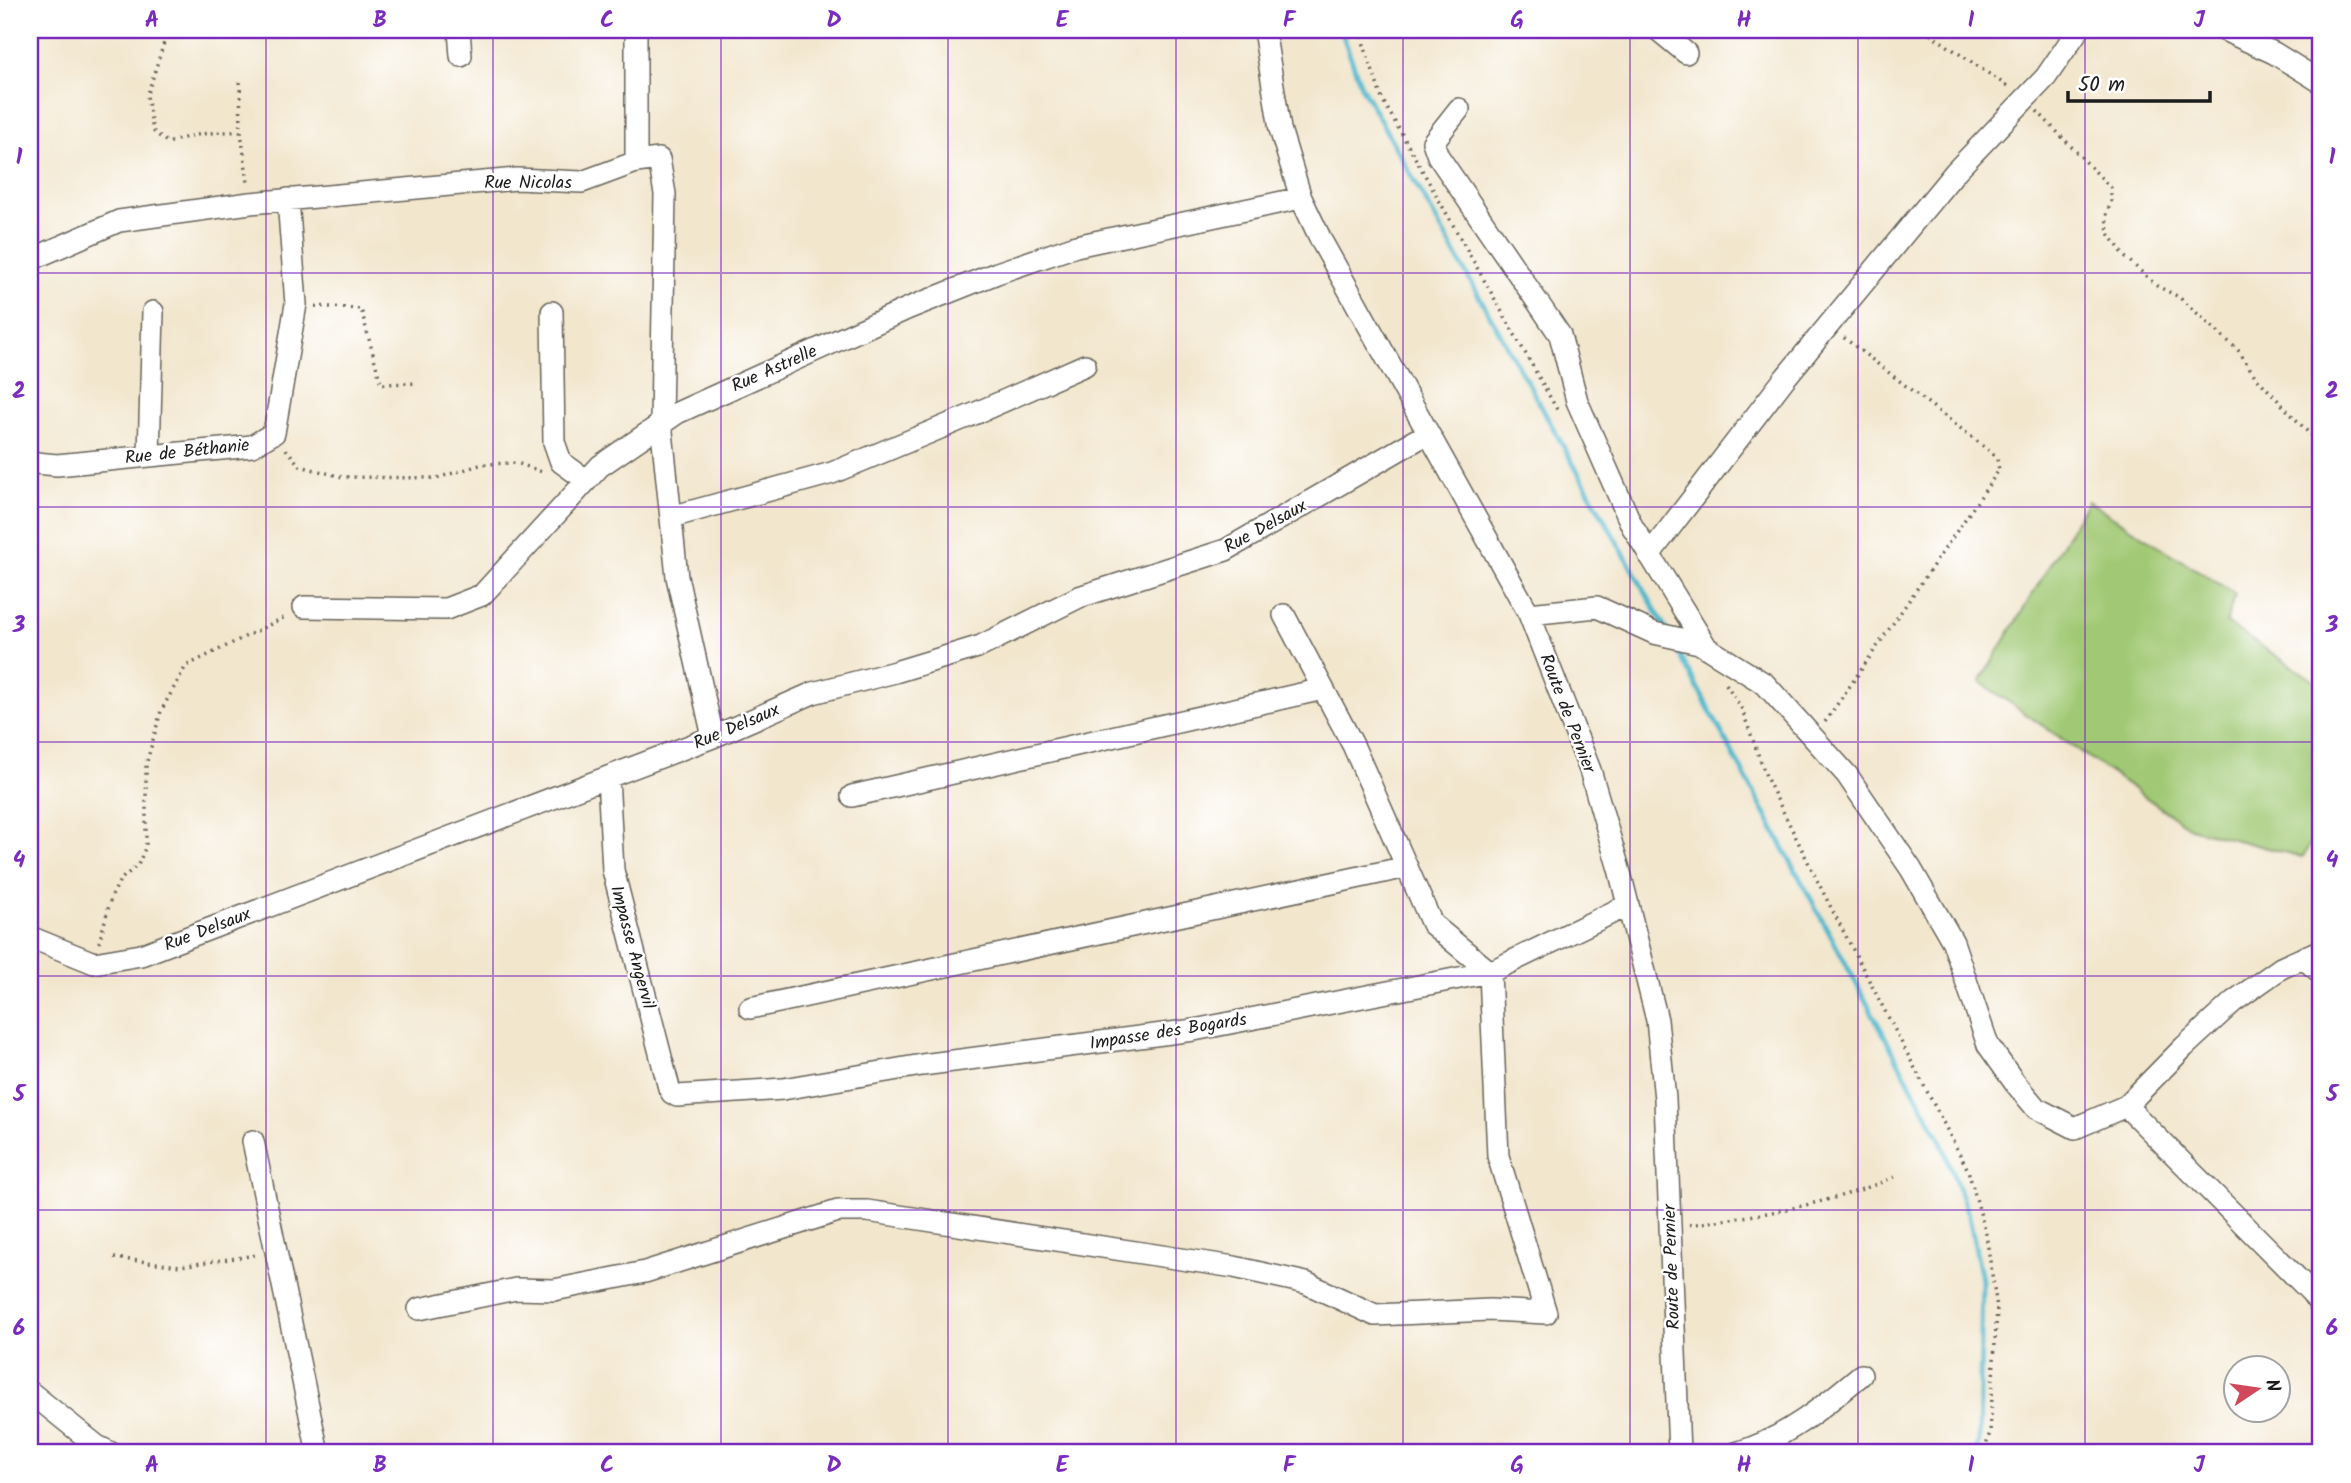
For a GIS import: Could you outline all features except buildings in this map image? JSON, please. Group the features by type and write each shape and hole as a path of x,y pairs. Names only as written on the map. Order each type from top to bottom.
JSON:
{"street":[{"path":"459,30 461,56"},
{"path":"636,30 636,162 659,159 665,194 661,422 677,577 713,737"},
{"name":"Route de Pernier","path":"1265,30 1280,130 1301,198 1322,242 1529,614 1590,770 1657,1020 1665,1099 1679,1453"},
{"path":"1658,30 1686,53"},
{"path":"1649,555 1828,326 1956,171 2046,77 2078,30"},
{"path":"2224,30 2274,53 2321,82"},
{"path":"1459,109 1433,142 1438,156 1560,335 1586,425 1632,526 1703,646"},
{"name":"Rue Nicolas","path":"30,260 119,221 250,203 517,179 582,182 636,162"},
{"name":"Rue Astrelle","path":"304,607 446,609 482,595 600,466 677,412 909,307 1019,265 1076,246 1301,198"},
{"name":"Rue de Béthanie","path":"30,460 57,465 252,446 274,433 296,304 288,199"},
{"path":"149,454 153,312"},
{"path":"552,312 554,442 561,462 586,480"},
{"path":"671,517 832,473 1085,365"},
{"name":"Rue Delsaux","path":"94,963 141,955 713,737 813,693 981,646 1079,597 1226,550 1428,433"},
{"path":"1529,614 1597,607 1654,633 1703,646 1765,684 1847,775 1911,869 1953,942 1988,1045 2036,1108 2075,1128 2126,1106 2233,1002 2281,968 2312,954 2321,973"},
{"path":"419,1309 516,1289 554,1290 645,1272 838,1211 867,1211 1234,1267 1306,1283 1375,1315 1490,1310 1546,1313 1498,1156 1490,972 1432,924 1353,745 1284,615"},
{"path":"852,796 1323,689"},
{"name":"Impasse Angervil","path":"608,777 613,870 669,1088 677,1096 693,1095"},
{"path":"750,1008 1407,867"},
{"name":"Impasse des Bogards","path":"693,1095 783,1089 922,1065 1194,1030 1490,972 1628,905"},
{"path":"30,937 94,963"},
{"path":"2126,1106 2311,1292 2321,1306"},
{"path":"253,1141 318,1453"},
{"path":"1736,1453 1762,1446 1798,1425 1861,1375"},
{"path":"30,1392 97,1446 111,1453"}],"path":[{"path":"169,30 147,96 153,131 168,143 187,136 216,131 241,132"},
{"path":"1359,30 1382,99 1559,413"},
{"path":"1924,30 2025,99 2111,188 2111,201 2106,216 2108,232 2125,257 2157,286 2179,297 2238,350 2255,376 2321,446"},
{"path":"240,82 241,132 250,203"},
{"path":"296,304 361,309 381,384 418,383"},
{"path":"1814,738 1999,470 1997,459 1991,452 1828,326"},
{"path":"274,433 300,466 342,477 437,478 484,464 517,463"},
{"path":"94,963 111,898 120,880 138,865 146,846 146,765 161,710 186,666 304,607"},
{"path":"1720,675 1741,707 1767,779 1825,896 1968,1170 1986,1234 1997,1308 1990,1432 1984,1453"},
{"path":"1670,1228 1822,1202 1899,1175"},
{"path":"114,1258 181,1266 234,1260 276,1251"}],"green space":[{"path":"2088,501 2235,594 2226,623 2321,685 2321,823 2303,857 2190,828 1980,682"}],"waterway":[{"path":"1341,30 1361,86 1666,629"},
{"path":"1674,644 1941,1141 1969,1217 1982,1280 1979,1441 1975,1453"}]}
